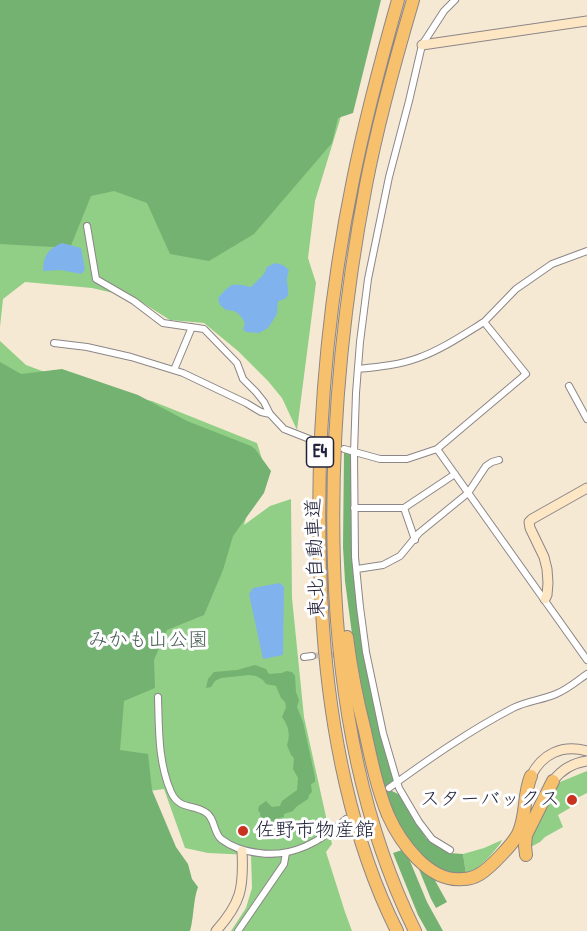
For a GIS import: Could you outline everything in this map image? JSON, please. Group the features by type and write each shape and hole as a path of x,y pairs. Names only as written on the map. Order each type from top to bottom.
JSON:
{"highway":[{"name":"東北自動車道","path":"398,0 369,106 337,272 324,381 319,496 321,601 325,651 338,746 368,858 398,931"},
{"name":"東北自動車道","path":"413,0 375,146 358,230 343,341 333,497 336,600 341,660 353,743 382,853 415,931"},
{"path":"334,562 342,599 353,678 374,773 388,815 399,836 419,861 436,873 450,878 466,879 484,871 518,834 531,776"},
{"path":"526,855 526,835 554,781"},
{"path":"386,904 390,931"}],"street":[{"path":"450,850 432,839 399,788 363,652 354,508 354,453 358,369 368,279 389,177 422,45 444,11 455,0"},
{"path":"422,45 587,21"},
{"path":"87,226 96,279 134,301 163,323 204,329 237,363 243,379 284,429 312,440"},
{"path":"358,369 388,366 418,358 454,341 484,322 516,289 552,264 587,251"},
{"path":"344,449 380,459 407,459 437,449 526,374 484,322"},
{"path":"174,370 192,327"},
{"path":"54,343 87,347 174,370 261,412 270,414"},
{"path":"569,386 587,419"},
{"path":"437,449 586,658"},
{"path":"357,569 373,567 400,556 419,533 468,493 486,466 499,460"},
{"path":"354,508 404,508 455,474"},
{"path":"545,599 548,583 547,569 544,557 530,528 530,522 587,488"},
{"path":"404,508 415,540"},
{"path":"304,657 312,656"},
{"path":"389,788 473,730 525,702 556,694 587,674"},
{"path":"158,697 160,752 171,793 179,803 207,812 219,837 231,846 242,851 266,854 286,853 302,849 317,841 346,819"},
{"path":"531,776 550,754 569,749 587,751"},
{"path":"554,781 566,768 576,763 587,762"},
{"path":"216,931 233,909 240,893 243,873 242,851"},
{"path":"238,931 284,864 286,853"}],"green space":[{"path":"0,0 357,64 315,201 308,258 316,283 297,430 282,398 268,381 238,351 204,323 170,320 135,298 92,288 25,282 3,299 0,327"},
{"path":"0,0 381,0 353,113 338,118 332,143 254,234 209,261 170,254 147,203 114,191 91,196 70,248 0,244"},
{"name":"みかも山公園","path":"0,341 26,365 88,388 152,401 257,443 262,459 244,525 270,506 291,499 292,598 304,717 332,844 326,852 352,931 231,931 246,908 252,888 251,855 208,853 185,848 164,789 0,811"},
{"name":"みかも山公園","path":"0,362 21,374 62,369 138,395 187,421 251,446 271,471 264,493 233,536 223,570 204,615 167,630 154,660 155,688 124,701 120,750 148,754 152,790 176,847 188,864 192,879 198,887 190,931 0,931"},
{"path":"344,452 353,458 353,555 362,634 395,781 387,787 388,792 392,791 400,795 426,838 449,853 463,854 466,874 457,876 426,863 395,821 387,798 369,727 345,581"},
{"path":"255,665 266,669 269,674 286,671 292,672 295,676 299,700 297,707 303,722 315,777 308,799 293,811 284,814 284,817 275,819 272,831 265,836 264,821 261,820 259,806 266,801 272,807 280,806 282,801 297,790 298,778 293,769 294,758 287,745 288,730 282,717 286,707 285,702 276,686 266,684 256,676 221,678 211,687 206,688 208,679 214,672 237,670"},
{"path":"587,771 587,793 577,798 574,794 566,798 570,808 558,815 563,827 529,848 531,836 553,791 560,782"},
{"path":"502,840 485,861 466,874 463,854"},
{"path":"405,849 427,902 443,931 427,931 418,915 393,853"},
{"path":"416,862 432,875 447,902 436,908"}],"water":[{"path":"62,243 81,248 85,270 81,274 61,270 43,271 47,254"},
{"path":"275,263 289,270 287,296 278,301 277,314 268,328 259,333 246,332 243,329 245,323 240,315 226,310 220,305 218,298 232,285 251,287 264,274 267,267"},
{"path":"280,583 284,587 283,655 263,659 249,594 253,588"}],"tunnel":[{"path":"312,656 342,654"}],"place":[{"name":"スターバックス","path":"572,800"},
{"name":"佐野市物産館","path":"243,831"}]}
